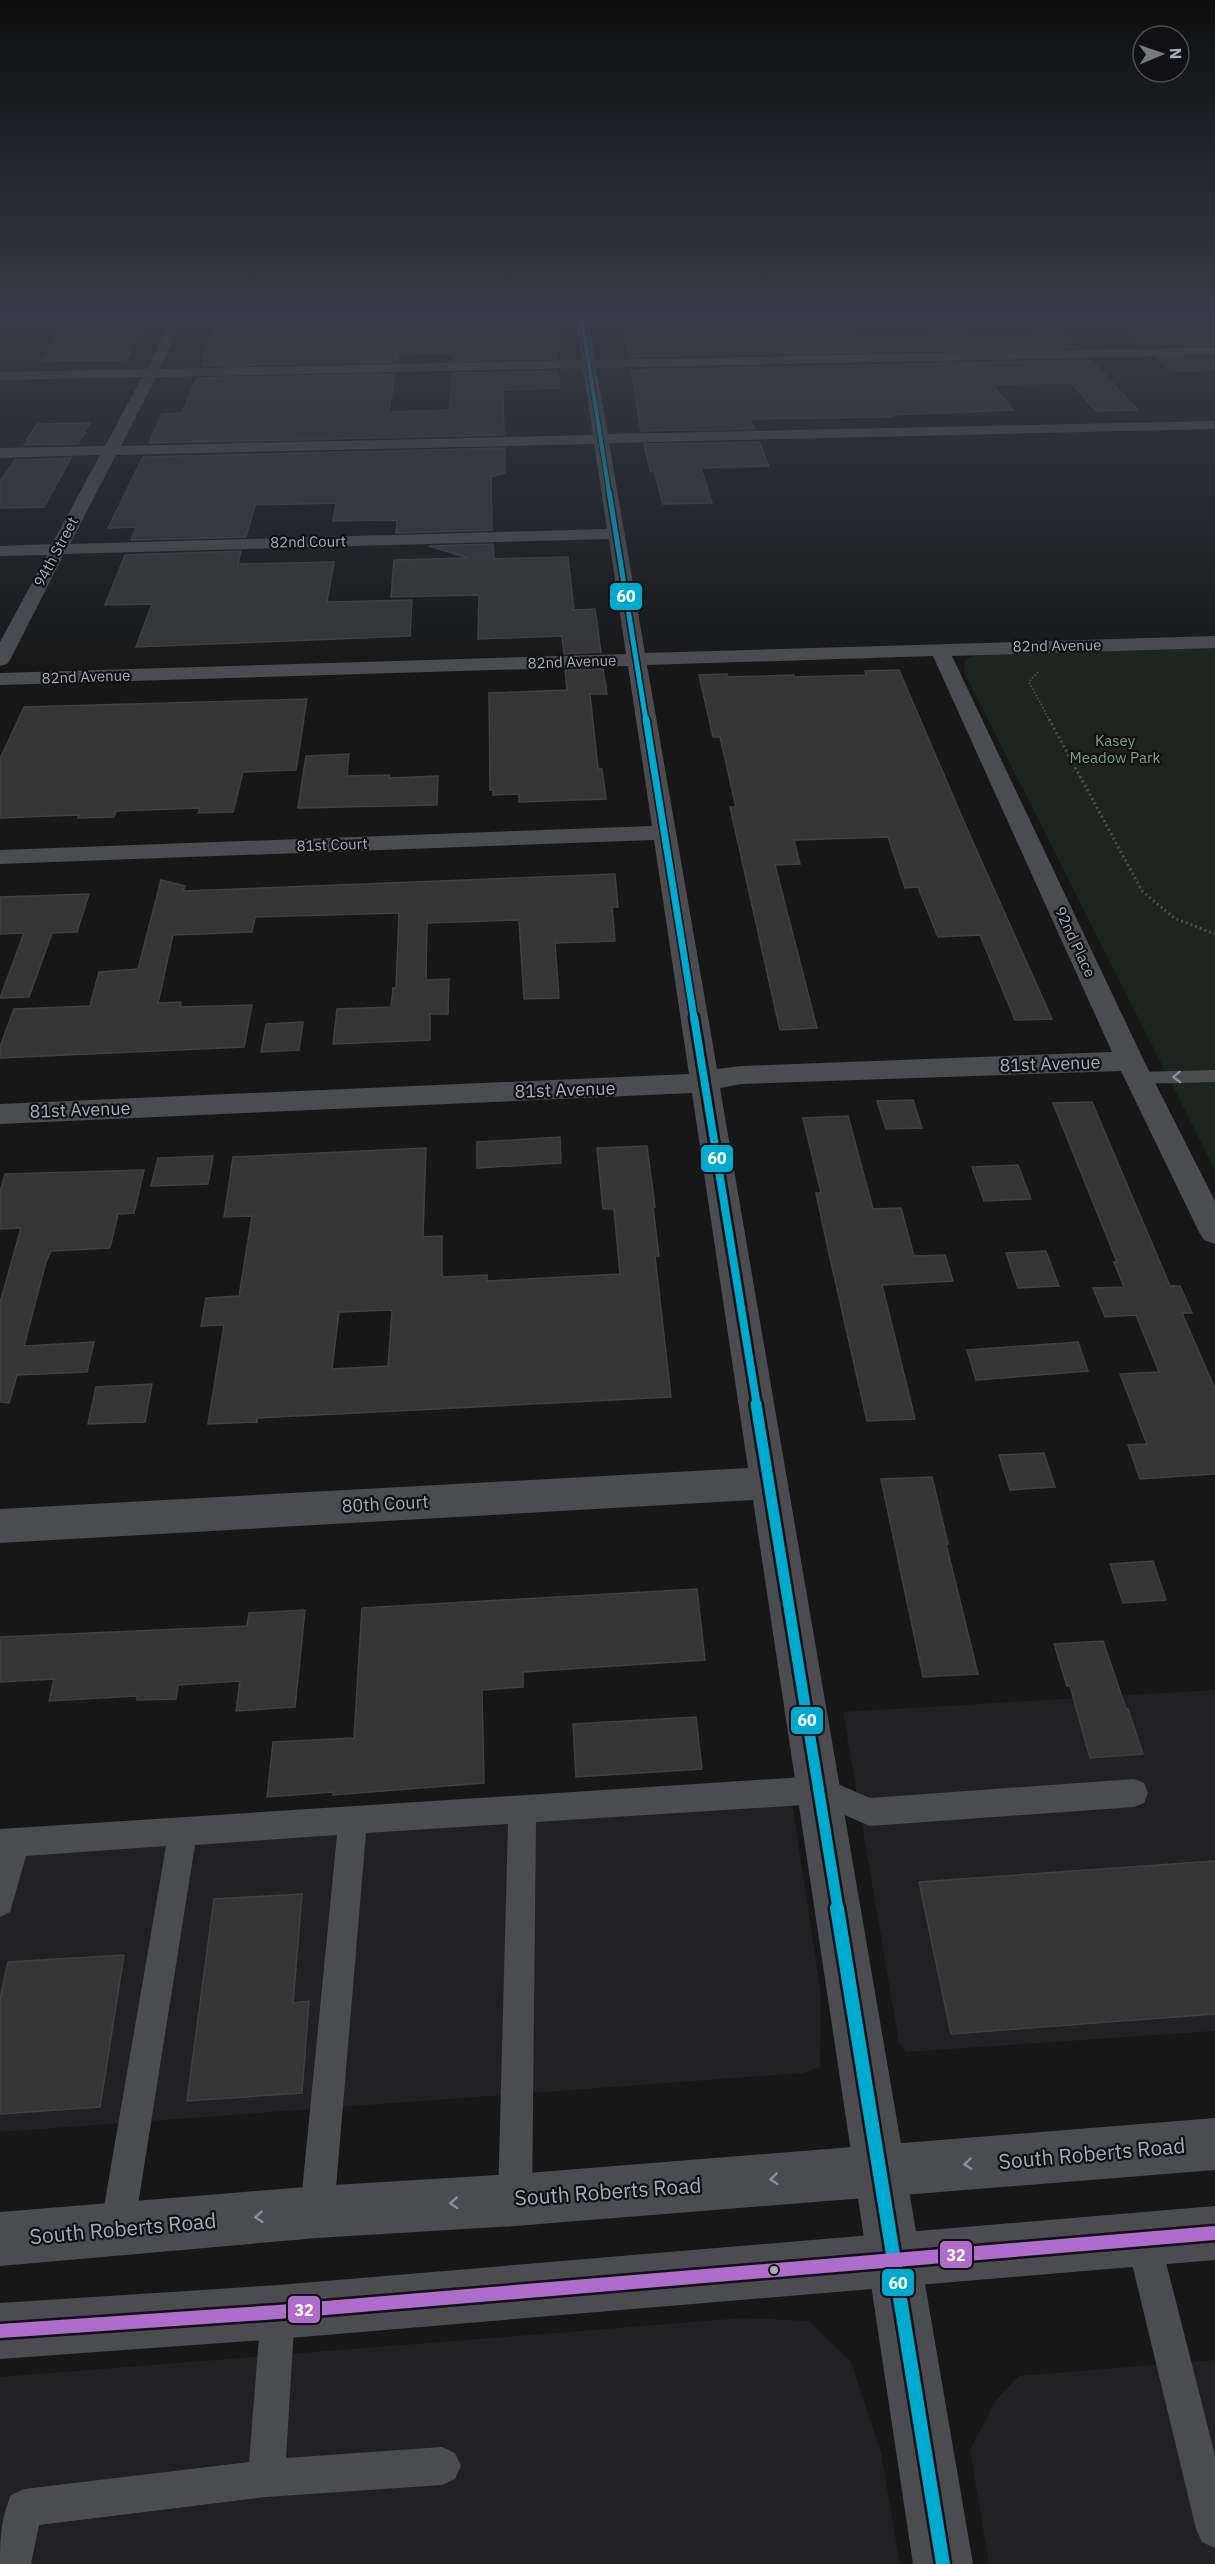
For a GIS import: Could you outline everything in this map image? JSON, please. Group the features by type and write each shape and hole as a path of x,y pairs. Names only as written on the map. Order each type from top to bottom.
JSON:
{"street":[{"name":"94th Street","path":"0,660 118,435"},
{"path":"600,435 943,2564"},
{"path":"0,453 792,435"},
{"name":"82nd Court","path":"0,550 616,534"},
{"name":"82nd Avenue","path":"0,679 1215,642"},
{"name":"92nd Place","path":"939,649 1134,1070 1215,1232"},
{"name":"81st Court","path":"0,857 665,833"},
{"name":"81st Avenue","path":"0,1114 679,1085 741,1075 1134,1070"},
{"name":"80th Court","path":"0,1526 769,1483"},
{"name":"South Roberts Road","path":"0,2240 317,2212 515,2200 1215,2144"},
{"path":"0,2331 278,2312 1215,2233"}],"lane":[{"path":"1134,1070 1215,1076"},
{"path":"0,1902 8,1842 819,1790 870,1812 1134,1793"},
{"path":"515,2200 522,1809"},
{"path":"317,2212 353,1820"},
{"path":"117,2230 183,1830"},
{"path":"1143,2239 1215,2529"},
{"path":"266,2478 278,2312"},
{"path":"12,2564 24,2508 266,2478 442,2466"}],"path":[{"path":"1041,671 1029,682 1142,891 1174,918 1215,934"}],"shaded area":[{"path":"1215,1690 1215,2031 906,2052 899,2043 843,1712"},
{"path":"792,1802 821,1994 820,2067 803,2073 0,2132 0,1856"},
{"path":"743,2318 809,2321 851,2362 881,2453 900,2564 0,2564 0,2377"},
{"path":"1215,2360 1215,2564 989,2564 970,2450 996,2400 1019,2376"}],"green space":[{"name":"Kasey Meadow Park","path":"1215,646 1215,1170 964,672 965,660 979,654"}],"building":[{"path":"30,435 83,435 78,444 24,445"},
{"path":"153,435 504,435 504,435 149,443"},
{"path":"759,442 769,466 701,468 712,503 663,504 654,471 650,471 644,444"},
{"path":"505,448 505,473 491,477 492,530 396,533 397,520 333,521 336,503 255,505 246,537 131,540 136,527 108,528 143,457"},
{"path":"71,458 44,507 0,508 0,482 15,460"},
{"path":"493,544 494,559 568,557 574,610 595,609 601,652 564,654 562,636 478,639 479,595 391,597 394,560 468,558 429,546"},
{"path":"241,551 238,564 334,562 327,602 412,600 410,636 136,647 152,604 105,605 125,555"},
{"path":"603,669 607,694 590,694 598,769 602,769 606,799 519,802 519,794 493,795 493,789 490,790 489,693 567,690 565,670"},
{"path":"899,670 1052,1019 1015,1020 980,935 938,937 918,887 905,888 888,837 794,840 800,864 775,865 817,1028 780,1030 730,807 736,807 720,737 713,737 699,675 727,674 728,677 794,675 794,677 866,675 865,671"},
{"path":"307,699 296,770 243,772 233,812 198,813 200,808 116,811 114,817 78,818 79,815 0,818 0,759 24,707"},
{"path":"349,754 347,776 390,775 389,778 438,776 437,805 298,808 306,756"},
{"path":"615,874 618,907 612,907 615,941 555,943 559,998 524,999 519,920 427,923 426,980 449,979 448,1014 430,1014 430,1040 333,1044 337,1009 391,1007 393,988 396,988 399,913 255,917 252,932 173,935 158,1003 181,1002 180,1007 252,1005 244,1047 0,1058 0,1047 14,1009 90,1006 99,972 138,969 161,880 185,886 183,891"},
{"path":"89,894 77,932 52,933 29,997 0,998 24,933 0,934 0,897"},
{"path":"303,1022 299,1050 261,1052 266,1024"},
{"path":"913,1100 922,1128 886,1129 877,1101"},
{"path":"1092,1102 1170,1286 1180,1286 1192,1313 1182,1313 1215,1389 1215,1474 1140,1479 1128,1445 1147,1444 1120,1374 1159,1372 1136,1315 1105,1317 1093,1288 1124,1287 1114,1262 1117,1262 1053,1103"},
{"path":"848,1116 873,1209 901,1208 914,1256 945,1255 953,1281 882,1285 915,1419 867,1421 826,1240 816,1193 821,1193 803,1118"},
{"path":"560,1137 561,1163 477,1168 477,1142"},
{"path":"647,1146 659,1256 655,1256 671,1397 257,1418 257,1422 208,1424 224,1325 201,1326 206,1298 239,1296 252,1216 224,1217 233,1157 426,1148 423,1237 442,1236 442,1277 487,1275 487,1281 620,1274 614,1209 603,1209 597,1148","holes":["392,1310 388,1366 332,1369 339,1312"]},
{"path":"213,1156 208,1184 151,1186 158,1158"},
{"path":"1018,1165 1031,1199 984,1201 972,1167"},
{"path":"144,1170 134,1213 118,1214 110,1248 51,1251 46,1262 24,1346 94,1342 87,1372 17,1375 9,1403 0,1402 0,1303 21,1228 0,1229 0,1192 5,1174"},
{"path":"1046,1251 1059,1286 1018,1288 1006,1253"},
{"path":"1078,1342 1088,1371 976,1380 967,1350"},
{"path":"152,1384 145,1422 88,1424 96,1387"},
{"path":"1044,1453 1055,1487 1010,1490 999,1455"},
{"path":"932,1477 978,1674 923,1677 881,1479"},
{"path":"1153,1561 1166,1600 1123,1603 1110,1564"},
{"path":"697,1589 705,1660 523,1672 523,1687 482,1690 484,1783 333,1795 333,1792 267,1797 273,1742 354,1738 362,1608"},
{"path":"305,1610 295,1707 236,1711 240,1681 178,1685 176,1699 137,1700 137,1696 49,1701 54,1679 0,1682 0,1637 247,1626 249,1613"},
{"path":"1103,1641 1143,1754 1090,1758 1070,1686 1067,1686 1054,1644"},
{"path":"696,1717 702,1769 576,1777 573,1724"},
{"path":"1215,1861 1215,2014 951,2034 919,1882"},
{"path":"302,1894 293,2003 309,2001 302,2093 187,2101 214,1899"},
{"path":"124,1955 100,2107 0,2114 0,1999 8,1962"}],"transit line":[{"name":"60","path":"600,435 943,2564"},
{"name":"32","path":"0,2331 278,2312 1215,2233"}]}
